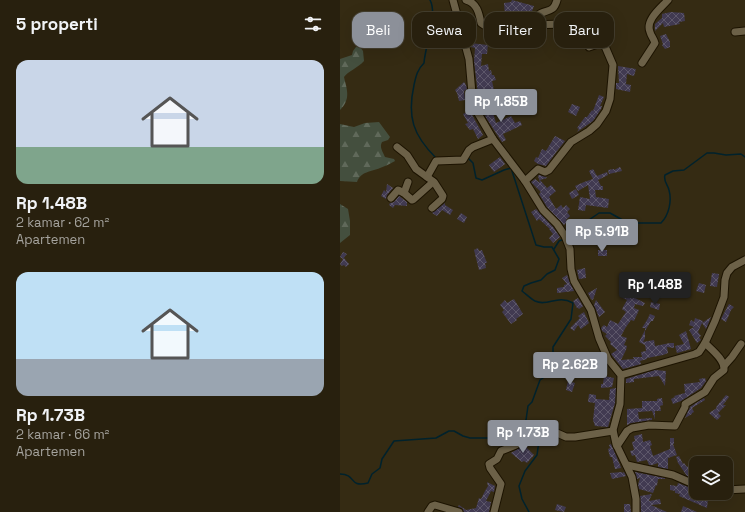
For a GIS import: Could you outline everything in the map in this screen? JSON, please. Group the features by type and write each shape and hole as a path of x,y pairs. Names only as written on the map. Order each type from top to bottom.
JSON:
{"street":[{"path":"454,0 469,59 472,103 493,139 525,181 544,210 557,224 567,240 572,276 578,290 590,310 608,360 620,375 620,404 613,426 613,432 617,446 632,476 636,499 636,512"},
{"path":"466,0 475,5 481,23 484,26"},
{"path":"546,12 550,11 554,7 557,0"},
{"path":"642,63 655,43 650,32 650,21 668,0"},
{"path":"525,181 537,169 545,172 549,170 571,142 589,131 597,124 606,111 611,93 612,65 604,44 601,43 589,47 579,26 574,21 565,24 546,25"},
{"path":"734,32 745,31"},
{"path":"391,198 397,191 404,193 412,200 414,199 430,180 436,161 464,159 469,150 493,139"},
{"path":"398,147 407,155 416,169 430,180 443,197 432,208"},
{"path":"404,193 408,182"},
{"path":"620,375 699,352 705,343 724,297 725,276 732,267 745,260"},
{"path":"705,343 718,355 724,366"},
{"path":"617,446 627,431 632,428 649,425 675,426 685,407 685,404 705,392 714,378 724,371 724,366 741,344"},
{"path":"494,512 501,484 490,468 489,464 497,459 500,452 504,448 516,445 526,438 541,439 556,433 566,437 575,438 613,432"},
{"path":"627,464 673,475 689,482"},
{"path":"733,490 745,489"},
{"path":"428,512 432,506 435,505 458,512"}],"green space":[{"path":"355,48 361,48 363,51 364,61 344,77 347,98 340,110 340,59 352,55"},
{"path":"379,122 390,137 388,140 382,142 382,151 385,157 394,159 395,161 367,172 359,178 357,182 340,181 340,124 354,127 365,123"},
{"path":"340,204 348,209 350,235 340,243"}],"building":[{"path":"512,0 534,6 532,12 505,12 504,3 511,2"},
{"path":"671,12 684,13 685,21 679,22 680,24 664,27 663,23 655,31 655,24 662,18 662,14"},
{"path":"666,34 670,42 670,47 665,49 662,45 660,36"},
{"path":"476,44 484,45 484,48 488,48 487,54 482,54 481,66 488,64 489,71 491,70 492,75 494,75 496,80 492,81 494,90 478,94 474,61"},
{"path":"618,66 636,69 634,76 627,74 626,84 631,85 630,92 616,89 616,83 619,83"},
{"path":"464,82 467,89 464,91 465,100 459,101 455,90"},
{"path":"599,95 604,97 600,106 602,106 601,109 593,121 577,132 579,129 577,128 585,117 587,117 592,110 593,111"},
{"path":"493,101 495,108 496,107 498,111 493,113 496,123 511,116 515,123 520,121 522,125 503,134 506,140 502,142 485,116 491,111 488,102"},
{"path":"572,104 580,107 576,116 568,112"},
{"path":"470,111 483,135 478,139 473,129 470,130 465,124 468,123 463,114"},
{"path":"555,136 565,141 546,166 538,164 534,161 536,157 538,158 542,149 546,151"},
{"path":"500,157 505,164 494,172 489,165"},
{"path":"620,167 622,171 609,174 608,170 614,170"},
{"path":"593,169 597,176 607,172 608,175 598,180 601,186 603,186 603,190 595,190 596,197 609,199 608,208 586,205 585,211 578,210 580,197 590,199 588,185 578,191 575,186 593,179 589,171"},
{"path":"539,175 547,178 540,180 547,188 551,185 556,191 549,197 556,209 561,205 563,208 566,205 570,209 567,212 570,216 564,225 547,207 539,194 541,192 531,182 535,179 540,183"},
{"path":"387,184 393,188 387,195 386,199 381,196 384,190 386,192"},
{"path":"576,189 579,195 572,199 569,193"},
{"path":"399,196 407,202 407,206 395,205 393,208 389,205 390,203 394,202"},
{"path":"445,203 445,205 453,210 450,215 442,210 437,216 432,213"},
{"path":"536,209 560,237 553,243 549,238 553,234 550,229 539,219 537,221 531,212"},
{"path":"461,213 467,217 464,223 457,219"},
{"path":"478,248 479,251 482,250 487,263 485,263 486,268 479,270 474,250"},
{"path":"598,250 607,250 607,256 598,256"},
{"path":"343,252 347,254 343,259 340,257"},
{"path":"344,258 349,264 346,267 340,264"},
{"path":"585,268 586,278 579,279 577,270"},
{"path":"712,273 719,274 717,287 710,286"},
{"path":"567,275 574,291 557,293 557,288 564,287 564,285 567,284 562,278"},
{"path":"699,283 706,285 704,293 696,291"},
{"path":"597,288 593,300 588,293"},
{"path":"625,293 645,303 643,306 635,304 634,308 639,310 634,321 631,320 621,336 627,338 624,345 627,346 621,360 634,359 633,357 642,357 641,352 646,351 645,345 639,342 645,330 645,328 642,328 650,314 655,316 645,331 645,338 643,342 654,340 655,346 674,343 674,348 667,347 668,353 647,358 640,361 641,364 623,369 611,354 617,350 610,344 611,342 605,336 607,334 602,331 601,328 604,325 607,327 610,320 618,324 626,312 622,309 627,300 623,298"},
{"path":"578,298 583,306 579,309 573,301"},
{"path":"514,299 523,314 511,324 502,312 504,310 500,305 505,300 507,303"},
{"path":"596,300 605,312 599,317 594,305"},
{"path":"651,302 660,304 659,310 650,307"},
{"path":"729,304 734,307 731,310 726,322 721,319"},
{"path":"584,312 589,323 581,329 578,325 574,331 570,328 580,318 578,316"},
{"path":"711,317 706,329 702,323"},
{"path":"695,318 703,321 698,332 701,336 699,337 701,340 697,343 689,330 694,327 689,325 691,320 694,322"},
{"path":"686,331 691,349 677,353 675,346 684,344 679,335"},
{"path":"655,370 666,371 665,386 659,376 634,379 634,382 626,383 626,379"},
{"path":"604,376 614,378 612,387 601,388"},
{"path":"705,378 706,381 701,388 681,401 673,404 671,399 675,397 674,396 685,393 684,384 700,382 699,379"},
{"path":"568,381 575,383 572,392 566,390"},
{"path":"616,388 615,403 608,427 595,426 593,420 595,403 588,402 589,394 596,395 596,399 609,400 610,389"},
{"path":"726,395 729,397 723,405 726,405 718,413 721,416 717,420 709,413 717,408 716,407"},
{"path":"662,398 663,405 660,406 661,411 655,411 655,419 652,411 638,412 639,419 652,418 652,420 627,425 627,409 642,408 642,401 657,401 657,399"},
{"path":"704,398 705,400 692,408 694,412 685,418 690,407"},
{"path":"642,434 643,442 650,440 653,456 670,449 670,438 674,438 673,444 677,455 668,458 668,469 658,467 658,463 649,465 647,460 637,462 635,455 632,456 630,451 634,450 632,442 635,441 634,436"},
{"path":"611,444 621,468 615,469 612,457 610,457 608,449 610,448 609,445"},
{"path":"524,445 534,455 527,463 524,461 522,462 511,453"},
{"path":"679,456 683,464 684,463 687,467 689,465 689,477 678,463 676,457"},
{"path":"624,472 626,476 612,479 610,473"},
{"path":"635,472 665,479 658,479 657,486 656,485 653,493 639,489 638,485 640,478 637,479"},
{"path":"487,482 495,486 494,492 491,491 486,501 491,502 489,512 464,512 462,508 458,507 459,505 466,510 476,508 479,498 481,499 488,486"},
{"path":"678,483 689,487 689,500 708,500 707,508 679,496 680,494 670,490 670,485 677,486"},
{"path":"652,494 649,501 660,499 661,504 651,505 667,512 641,512 640,496"},
{"path":"557,504 566,507 564,512 555,510"},
{"path":"624,504 630,504 631,512 624,512"},
{"path":"683,506 697,512 681,512"}],"waterway":[{"path":"430,0 433,14 432,22 424,63 418,71 415,79 411,107 417,133 428,150 436,158"},
{"path":"567,237 577,232 586,222 599,213 610,213 628,223 661,223 668,212 670,203 670,194 665,175 673,171 684,170 707,153 726,155 741,154 745,157"},
{"path":"340,474 349,476 358,484 368,483 372,474 380,468 382,459 394,441 436,438 449,431 454,431 470,438 490,438 520,427 526,420 528,406 532,402 540,380 546,376 553,366 553,347 571,319 573,303 562,300 544,303 533,300 522,291 524,286 541,280 547,274 555,270 559,259 552,247 536,245 511,168 482,180 476,178 473,163 467,157"},
{"path":"554,249 559,241 564,239"},
{"path":"526,420 539,436"},
{"path":"529,512 522,499 519,486 525,471 537,455 539,441"}]}
